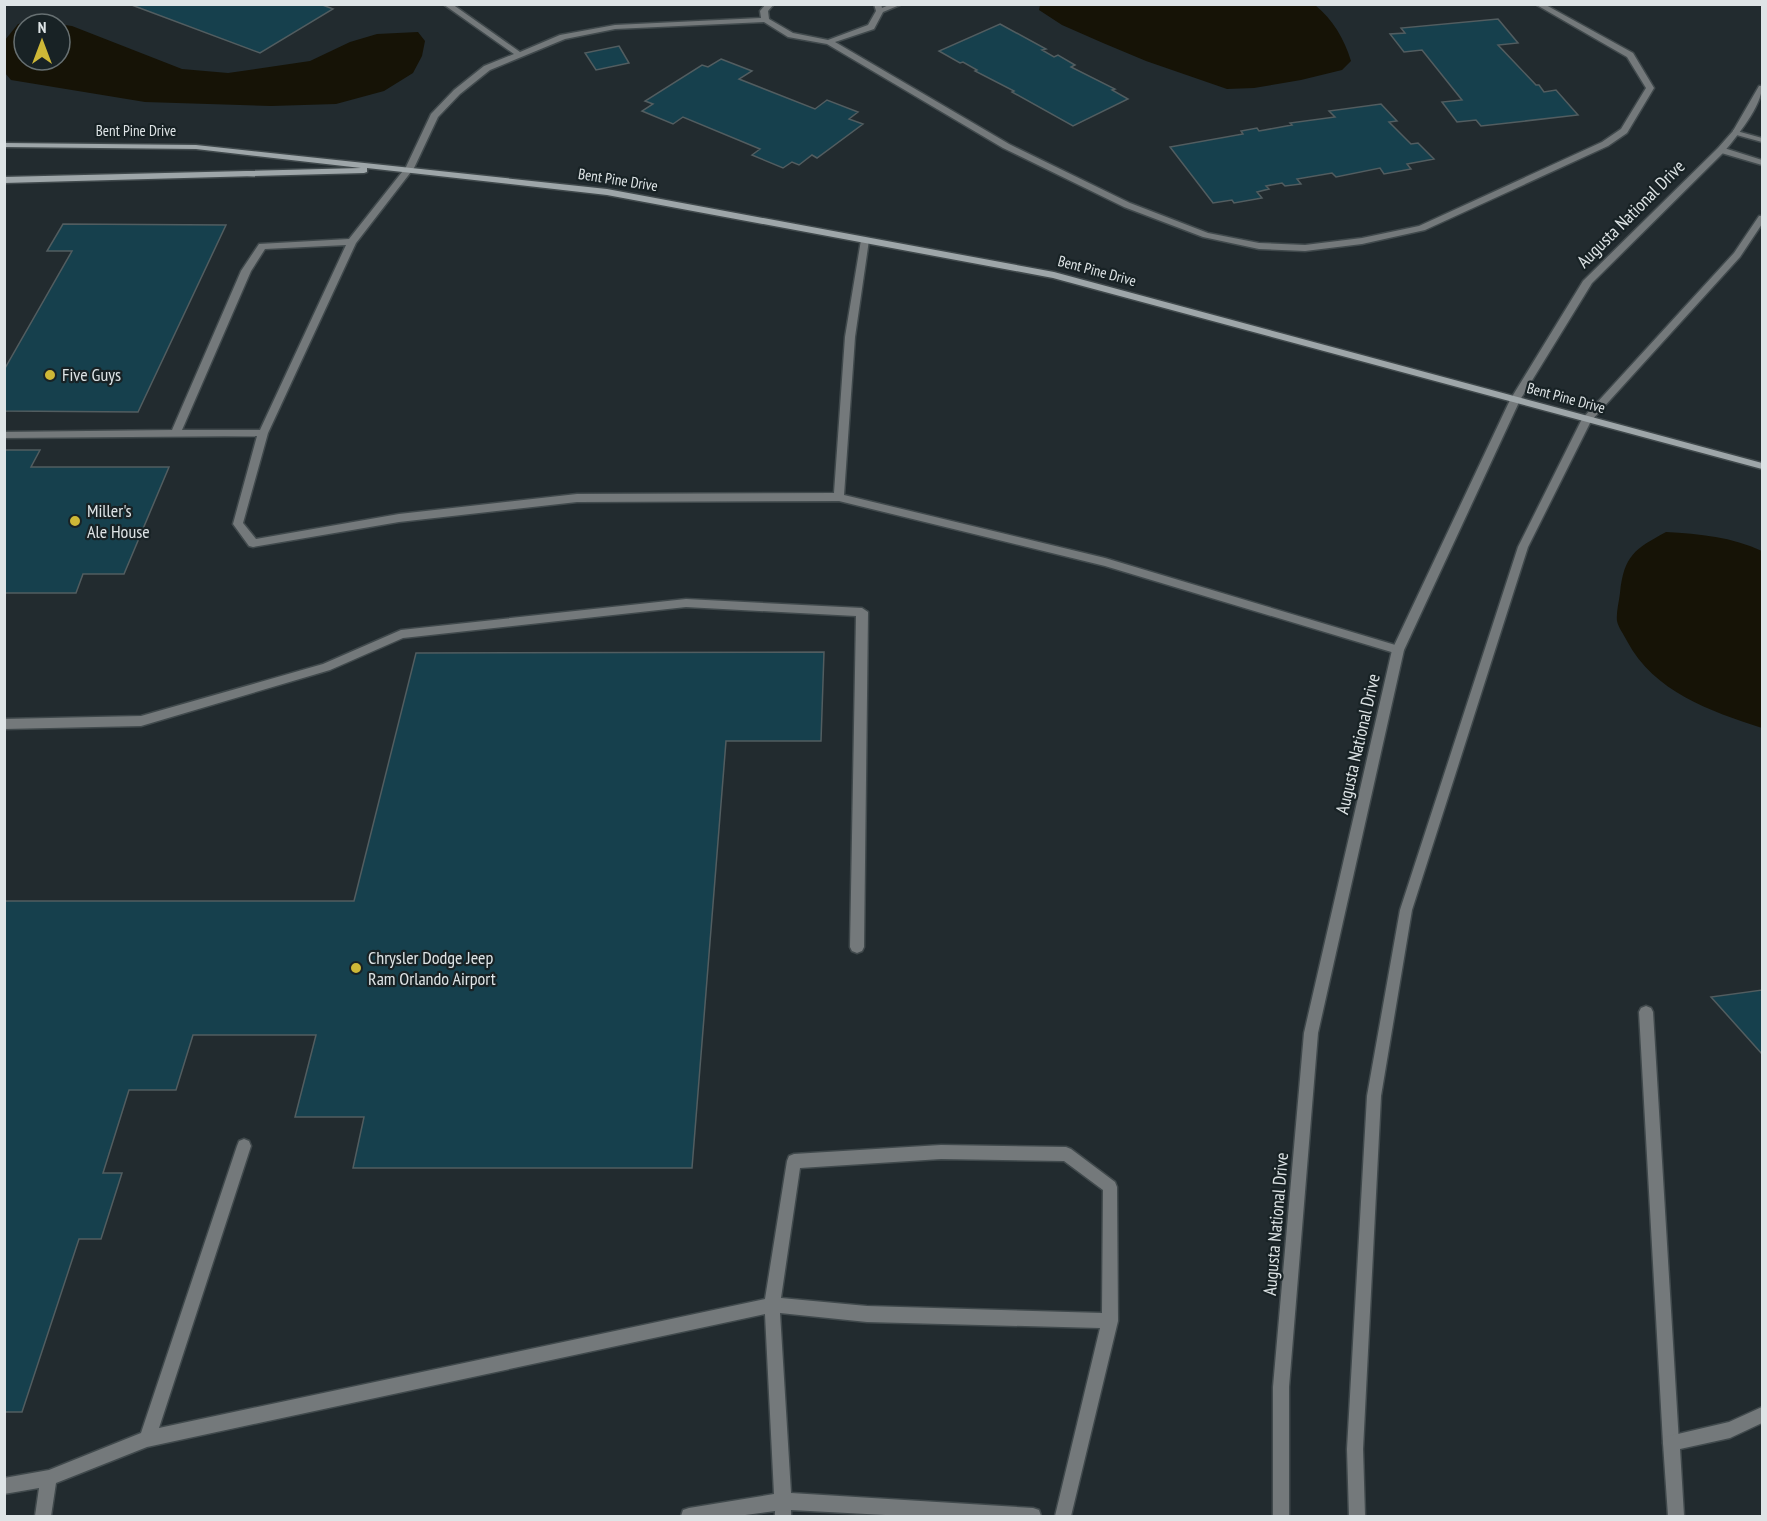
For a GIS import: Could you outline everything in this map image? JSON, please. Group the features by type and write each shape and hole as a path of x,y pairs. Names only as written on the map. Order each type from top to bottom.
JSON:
{"street":[{"path":"446,4 518,54"},
{"path":"765,20 764,11 771,4"},
{"path":"829,42 871,27 879,8 899,4"},
{"path":"1398,650 1105,562 839,497 577,498 399,518 253,543 238,524 263,433 352,242 410,168 434,116 457,92 487,68 518,54 563,37 615,27 765,20 791,35 829,42 1006,146 1127,205 1206,235 1259,246 1305,248 1362,241 1422,228 1605,144 1624,131 1650,88 1630,54 1538,4"},
{"name":"Augusta National Drive","path":"1281,1516 1281,1387 1311,1033 1398,650 1515,400 1588,281 1721,150 1736,132 1762,88"},
{"path":"1736,132 1762,140"},
{"name":"Bent Pine Drive","path":"4,145 196,147 410,168 607,192 1054,275 1762,466"},
{"path":"1721,150 1762,163"},
{"name":"Bent Pine Drive","path":"4,180 410,168"},
{"path":"1357,1516 1355,1449 1374,1095 1406,910 1523,548 1587,419 1737,255 1762,218"},
{"path":"839,497 850,337 865,240"},
{"path":"175,434 246,271 262,246 352,242"},
{"path":"4,435 263,433"},
{"path":"4,724 141,720 326,667 401,634 686,603 862,612 857,948"},
{"path":"1646,1011 1676,1516"},
{"path":"147,1439 244,1146"},
{"path":"783,1509 772,1305 794,1161 941,1152 1066,1155 1110,1187 1110,1321 1063,1516"},
{"path":"4,1486 49,1478 147,1439 772,1305 867,1314 1110,1321"},
{"path":"1671,1443 1730,1430 1762,1415"},
{"path":"43,1516 49,1478"},
{"path":"689,1516 783,1509 1033,1516"}],"shaded area":[{"path":"1040,5 1315,5 1337,30 1351,61 1342,70 1301,80 1254,88 1227,89 1146,61 1062,25 1039,10"},
{"path":"72,26 182,69 228,73 310,61 350,42 377,34 418,32 425,41 422,56 413,73 384,91 336,104 271,106 145,102 11,80 5,73 5,40 12,31 12,72 72,72"},
{"path":"1666,532 1716,537 1739,542 1762,551 1762,728 1704,706 1668,686 1638,659 1620,628 1617,611 1628,561 1646,543"}],"building":[{"path":"129,4 320,4 333,9 260,53"},
{"path":"1498,19 1518,43 1498,45 1544,92 1556,90 1578,115 1481,126 1476,120 1457,122 1442,102 1462,100 1422,50 1404,52 1390,34 1405,33 1401,28"},
{"path":"1000,24 1046,49 1042,50 1054,57 1058,55 1075,65 1071,67 1115,89 1112,90 1128,99 1073,126 963,62 960,63 939,51"},
{"path":"619,46 629,63 596,70 585,53"},
{"path":"721,59 752,71 739,79 815,109 827,100 858,112 849,119 863,124 817,158 812,155 799,165 792,162 783,168 752,155 760,149 683,117 673,124 642,111 653,104 645,101 702,65 708,67"},
{"path":"1381,104 1397,121 1389,122 1411,144 1418,143 1434,159 1407,164 1411,169 1384,174 1380,168 1336,177 1332,173 1297,179 1301,184 1285,186 1282,183 1266,186 1269,189 1257,192 1262,198 1234,203 1232,200 1213,203 1170,147 1243,134 1241,131 1257,128 1259,131 1292,125 1290,123 1335,117 1329,111"},
{"path":"63,224 226,225 138,412 4,411 4,370 72,251 47,251"},
{"name":"Miller's Ale House","path":"4,450 40,450 31,467 169,467 124,574 83,574 76,593 4,593"},
{"name":"Chrysler Dodge Jeep Ram Orlando Airport","path":"824,652 821,741 726,741 692,1168 353,1168 364,1117 295,1117 316,1035 193,1035 176,1090 129,1090 103,1173 122,1173 101,1239 79,1239 22,1412 4,1412 5,901 354,901 416,653"},
{"path":"1762,990 1762,1054 1711,997"}],"place":[{"name":"Five Guys","path":"50,375"},
{"name":"Miller's Ale House","path":"75,521"},
{"name":"Chrysler Dodge Jeep Ram Orlando Airport","path":"356,968"}]}
